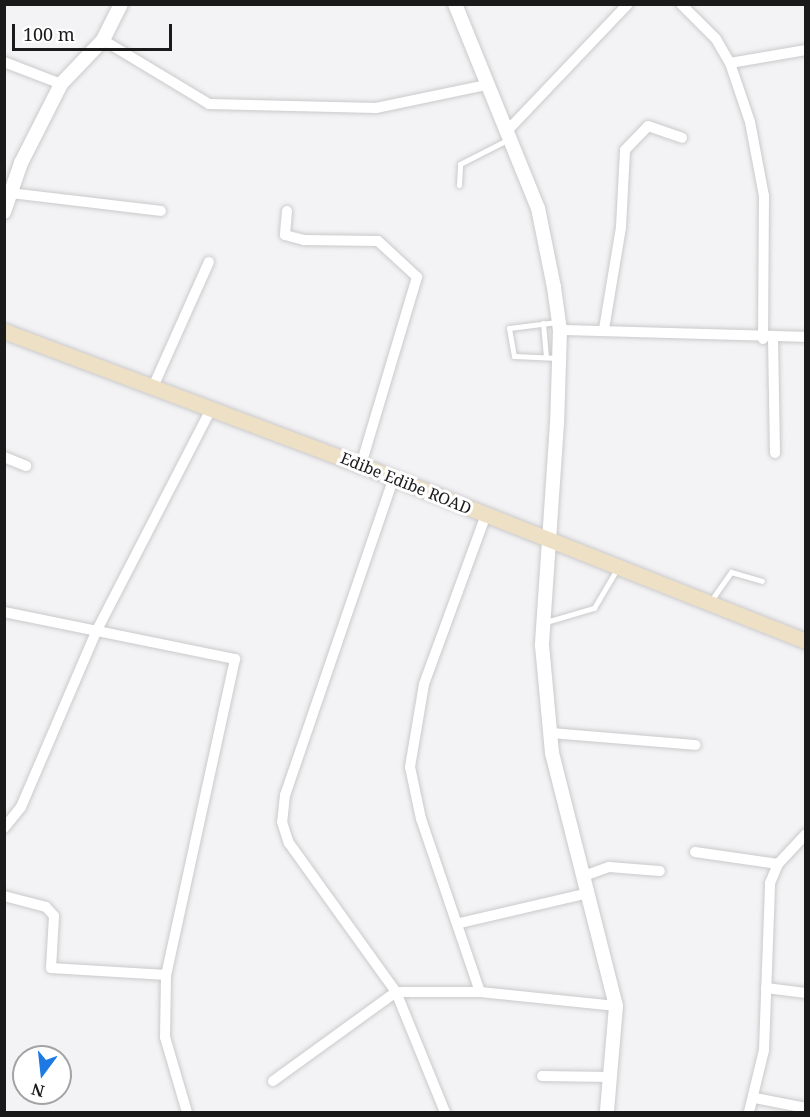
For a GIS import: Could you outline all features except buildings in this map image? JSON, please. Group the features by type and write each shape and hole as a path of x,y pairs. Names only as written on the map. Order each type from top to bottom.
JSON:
{"main road":[{"name":"Edibe Edibe ROAD","path":"4,331 394,477 806,641"}],"street":[{"path":"4,212 10,193 61,84 103,40 121,4"},
{"path":"455,4 486,85 509,135 547,243 559,326 552,357 550,541 544,623 550,733 616,1006 607,1113"},
{"path":"509,135 628,4"},
{"path":"681,4 716,39 730,63 750,122 764,196 768,338 776,453"},
{"path":"103,40 209,104 376,108 486,85"},
{"path":"730,63 806,50"},
{"path":"4,62 61,84"},
{"path":"604,329 621,226 625,150 648,126 682,138"},
{"path":"10,193 160,211"},
{"path":"287,211 285,235 378,242 417,277 362,465"},
{"path":"153,387 209,262"},
{"path":"559,326 768,338 806,337"},
{"path":"4,828 21,807 97,630 211,409"},
{"path":"4,457 26,466"},
{"path":"394,477 285,795 282,822 289,843 396,992 445,1113"},
{"path":"480,992 460,923 420,819 410,767 424,684 486,515"},
{"path":"4,612 235,659 166,975 165,1037 187,1113"},
{"path":"550,733 696,745"},
{"path":"749,1113 755,1098 764,1050 770,883 778,864 806,834"},
{"path":"695,852 778,864"},
{"path":"584,876 609,867 660,871"},
{"path":"460,923 589,893"},
{"path":"4,896 46,907 54,916 51,968 166,975"},
{"path":"766,988 806,993"},
{"path":"273,1081 396,992 480,992 616,1006"},
{"path":"542,1076 611,1077"},
{"path":"755,1098 806,1108"}],"lane":[{"path":"459,185 460,165 509,135"},
{"path":"543,323 552,357 514,356 509,351 509,328 543,323 559,326"},
{"path":"544,623 594,608 618,568"},
{"path":"709,603 731,572 762,581"}]}
